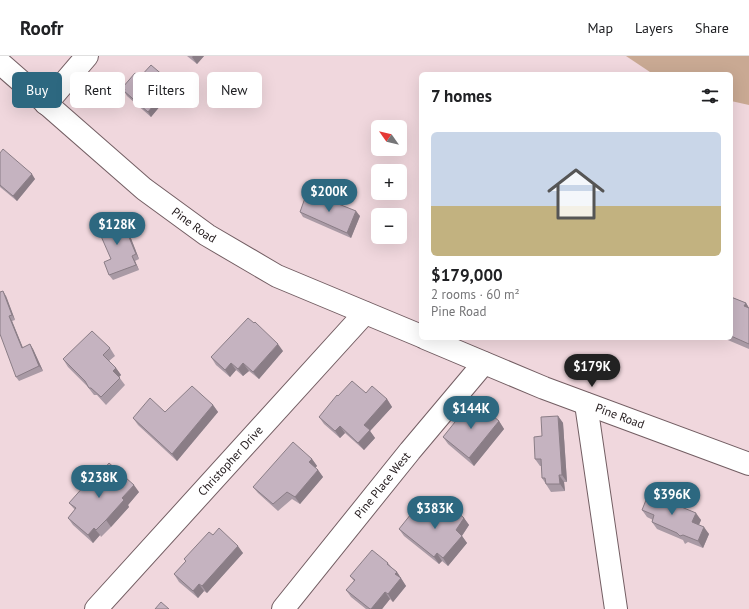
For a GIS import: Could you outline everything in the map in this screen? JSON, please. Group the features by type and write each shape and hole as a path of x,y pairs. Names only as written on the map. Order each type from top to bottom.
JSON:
{"street":[{"path":"62,85 87,56"},
{"name":"Pine Road","path":"0,63 12,74"},
{"name":"Pine Road","path":"51,108 144,189 207,235 277,276 419,335"},
{"name":"Christopher Drive","path":"96,609 365,313"},
{"name":"Pine Road","path":"430,340 586,404 749,464"},
{"name":"Pine Place West","path":"282,609 410,451 484,363"},
{"path":"586,404 616,609"}],"shaded area":[{"path":"626,56 749,56 749,105 733,101 733,72 650,72"}],"building":[{"path":"151,65 159,72 145,72"},
{"path":"133,75 133,99 125,92 125,85"},
{"path":"143,108 151,108 148,112"},
{"path":"3,149 32,174 13,196 0,185 0,153"},
{"path":"306,195 325,203 326,199 356,211 347,233 300,212"},
{"path":"121,218 136,254 132,256 136,265 109,275 104,262 111,259 97,227"},
{"path":"3,291 12,315 9,316 22,348 30,344 39,366 16,377 0,334 0,292"},
{"path":"733,298 746,303 744,306 749,308 749,344 733,337"},
{"path":"248,318 254,323 255,322 278,344 253,372 243,363 238,369 231,363 225,370 211,357"},
{"path":"92,331 110,348 103,355 116,368 113,371 120,378 101,397 89,388 85,381 63,359"},
{"path":"352,381 366,393 372,386 387,399 364,425 370,430 358,443 340,426 335,431 319,417 337,395 338,396"},
{"path":"192,386 213,405 172,454 133,418 150,398 165,412"},
{"path":"476,402 499,421 469,458 443,437 459,417 462,419"},
{"path":"558,416 562,475 559,475 560,484 546,484 545,478 542,478 541,459 535,459 534,437 542,436 541,417"},
{"path":"293,442 312,459 309,462 318,470 295,497 287,492 273,504 253,487"},
{"path":"109,463 134,485 122,498 124,500 106,520 96,530 94,528 88,535 68,518 76,508 69,503 85,485 88,487"},
{"path":"650,490 680,502 679,506 696,513 692,522 704,527 698,541 683,535 680,536 677,533 652,522 654,515 642,510"},
{"path":"446,502 464,518 456,530 462,536 443,558 437,553 434,557 399,529 415,509 430,522"},
{"path":"219,528 238,546 202,586 199,584 193,591 174,574 186,561 184,559 209,532 213,535"},
{"path":"372,550 388,563 387,564 397,572 395,574 401,578 388,594 385,592 370,609 346,590 355,580 350,576"},
{"path":"161,602 169,609 155,609"}]}
